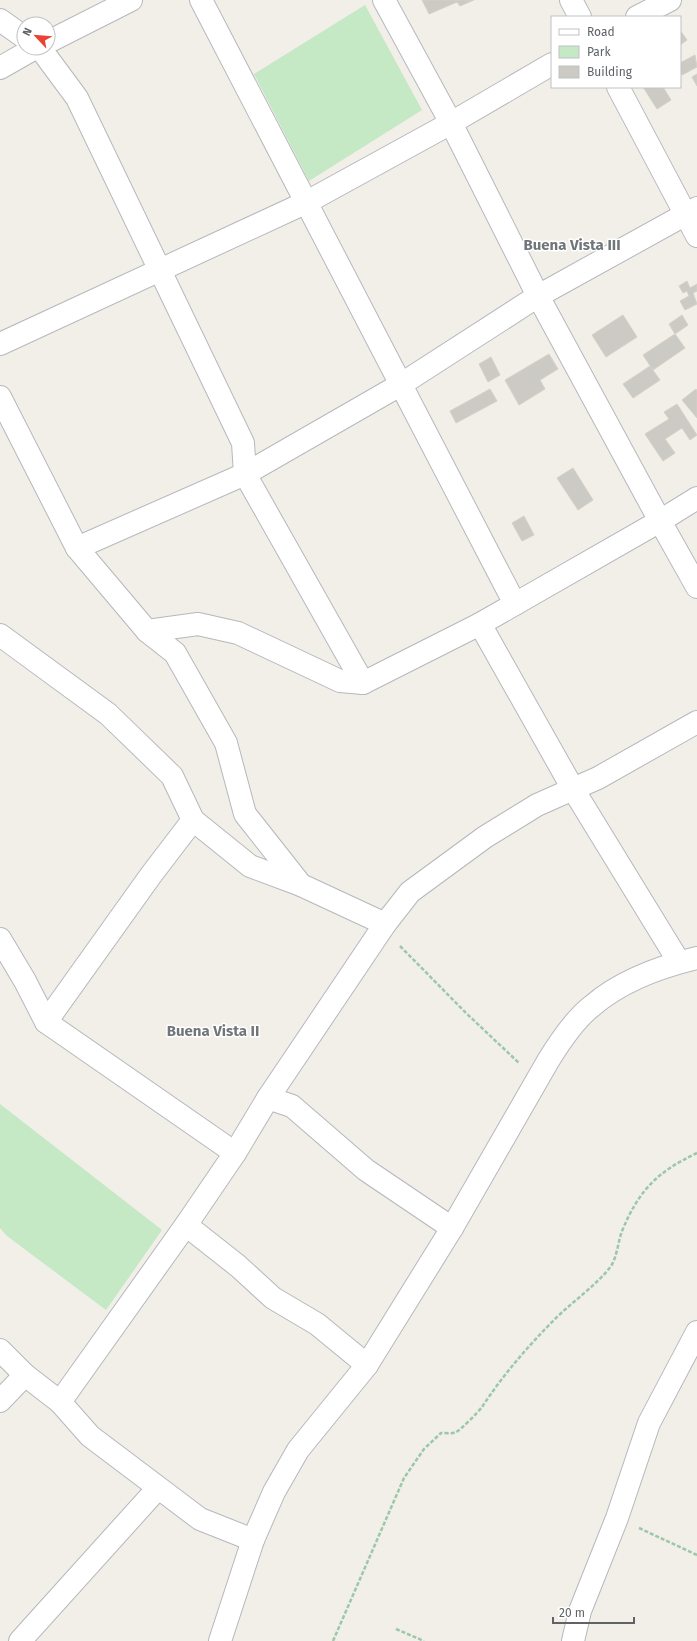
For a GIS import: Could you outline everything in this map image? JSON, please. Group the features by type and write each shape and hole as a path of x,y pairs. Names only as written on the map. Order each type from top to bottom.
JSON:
{"street":[{"path":"56,38 131,0"},
{"path":"201,0 515,604"},
{"path":"384,0 451,123 538,296 697,587"},
{"path":"571,0 579,16"},
{"path":"639,16 670,0"},
{"path":"0,20 16,31"},
{"path":"0,68 22,56"},
{"path":"46,56 77,98 243,443 245,474 363,683"},
{"path":"0,344 307,202 451,123 551,65"},
{"path":"619,88 691,211 697,236"},
{"path":"77,548 245,474 400,385 538,296 691,211"},
{"path":"0,397 77,548 147,631 175,653 226,743 245,814 301,885"},
{"path":"147,631 198,624 238,633 340,681 363,683 480,624 660,521 697,498"},
{"path":"220,1641 253,1540 274,1492 298,1450 367,1365 452,1228 561,1040 591,1006 624,983 688,960 573,789 480,624"},
{"path":"0,635 108,714 172,776 193,820 250,866 301,885 385,924"},
{"path":"60,1402 186,1225 235,1153 268,1098 385,924 410,892 486,837 536,805 598,778 697,722"},
{"path":"46,1022 146,882 193,820"},
{"path":"0,939 25,981 46,1022 235,1153"},
{"path":"268,1098 292,1106 366,1170 452,1228"},
{"path":"186,1225 238,1266 274,1298 317,1324 367,1365"},
{"path":"573,1641 580,1611 617,1518 649,1423 697,1332"},
{"path":"0,1350 25,1375 60,1402 90,1436 158,1488 200,1519 253,1540"},
{"path":"0,1401 25,1375"},
{"path":"20,1641 158,1488"}],"path":[{"path":"385,924 399,945 466,1014 537,1080"},
{"path":"333,1641 404,1478 424,1449 441,1433 456,1432 478,1413 501,1378 524,1352 556,1318 592,1286 611,1265 632,1207 655,1178 676,1163 697,1153"},
{"path":"617,1518 697,1555"},
{"path":"396,1629 424,1641"}],"green space":[{"path":"365,5 422,110 309,181 254,74"},
{"path":"0,1104 162,1230 106,1310 7,1236 0,1228"}],"building":[{"path":"422,0 474,0 460,6 457,2 429,14"},
{"path":"681,31 687,40 681,44"},
{"path":"695,55 697,67 682,75 681,62"},
{"path":"697,74 697,86 692,77"},
{"path":"644,88 664,88 671,100 657,109"},
{"path":"687,281 690,288 697,284 697,291 693,293 697,304 685,310 680,301 689,296 687,291 683,293 679,286"},
{"path":"623,315 637,337 606,357 592,335"},
{"path":"682,315 688,325 675,334 669,324"},
{"path":"675,334 685,348 653,370 643,355"},
{"path":"549,354 558,369 540,380 545,389 519,405 505,380"},
{"path":"491,357 500,375 488,382 479,364"},
{"path":"650,366 660,380 633,398 623,384"},
{"path":"490,389 497,401 456,423 450,411"},
{"path":"696,389 697,391 697,418 682,400"},
{"path":"677,404 697,435 690,440 682,428 665,439 675,453 663,461 645,434 669,419 664,412"},
{"path":"573,468 593,500 578,510 557,478"},
{"path":"524,516 534,535 522,541 512,523"}],"district":[{"name":"Buena Vista III","path":"572,245"},
{"name":"Buena Vista II","path":"213,1031"}]}
